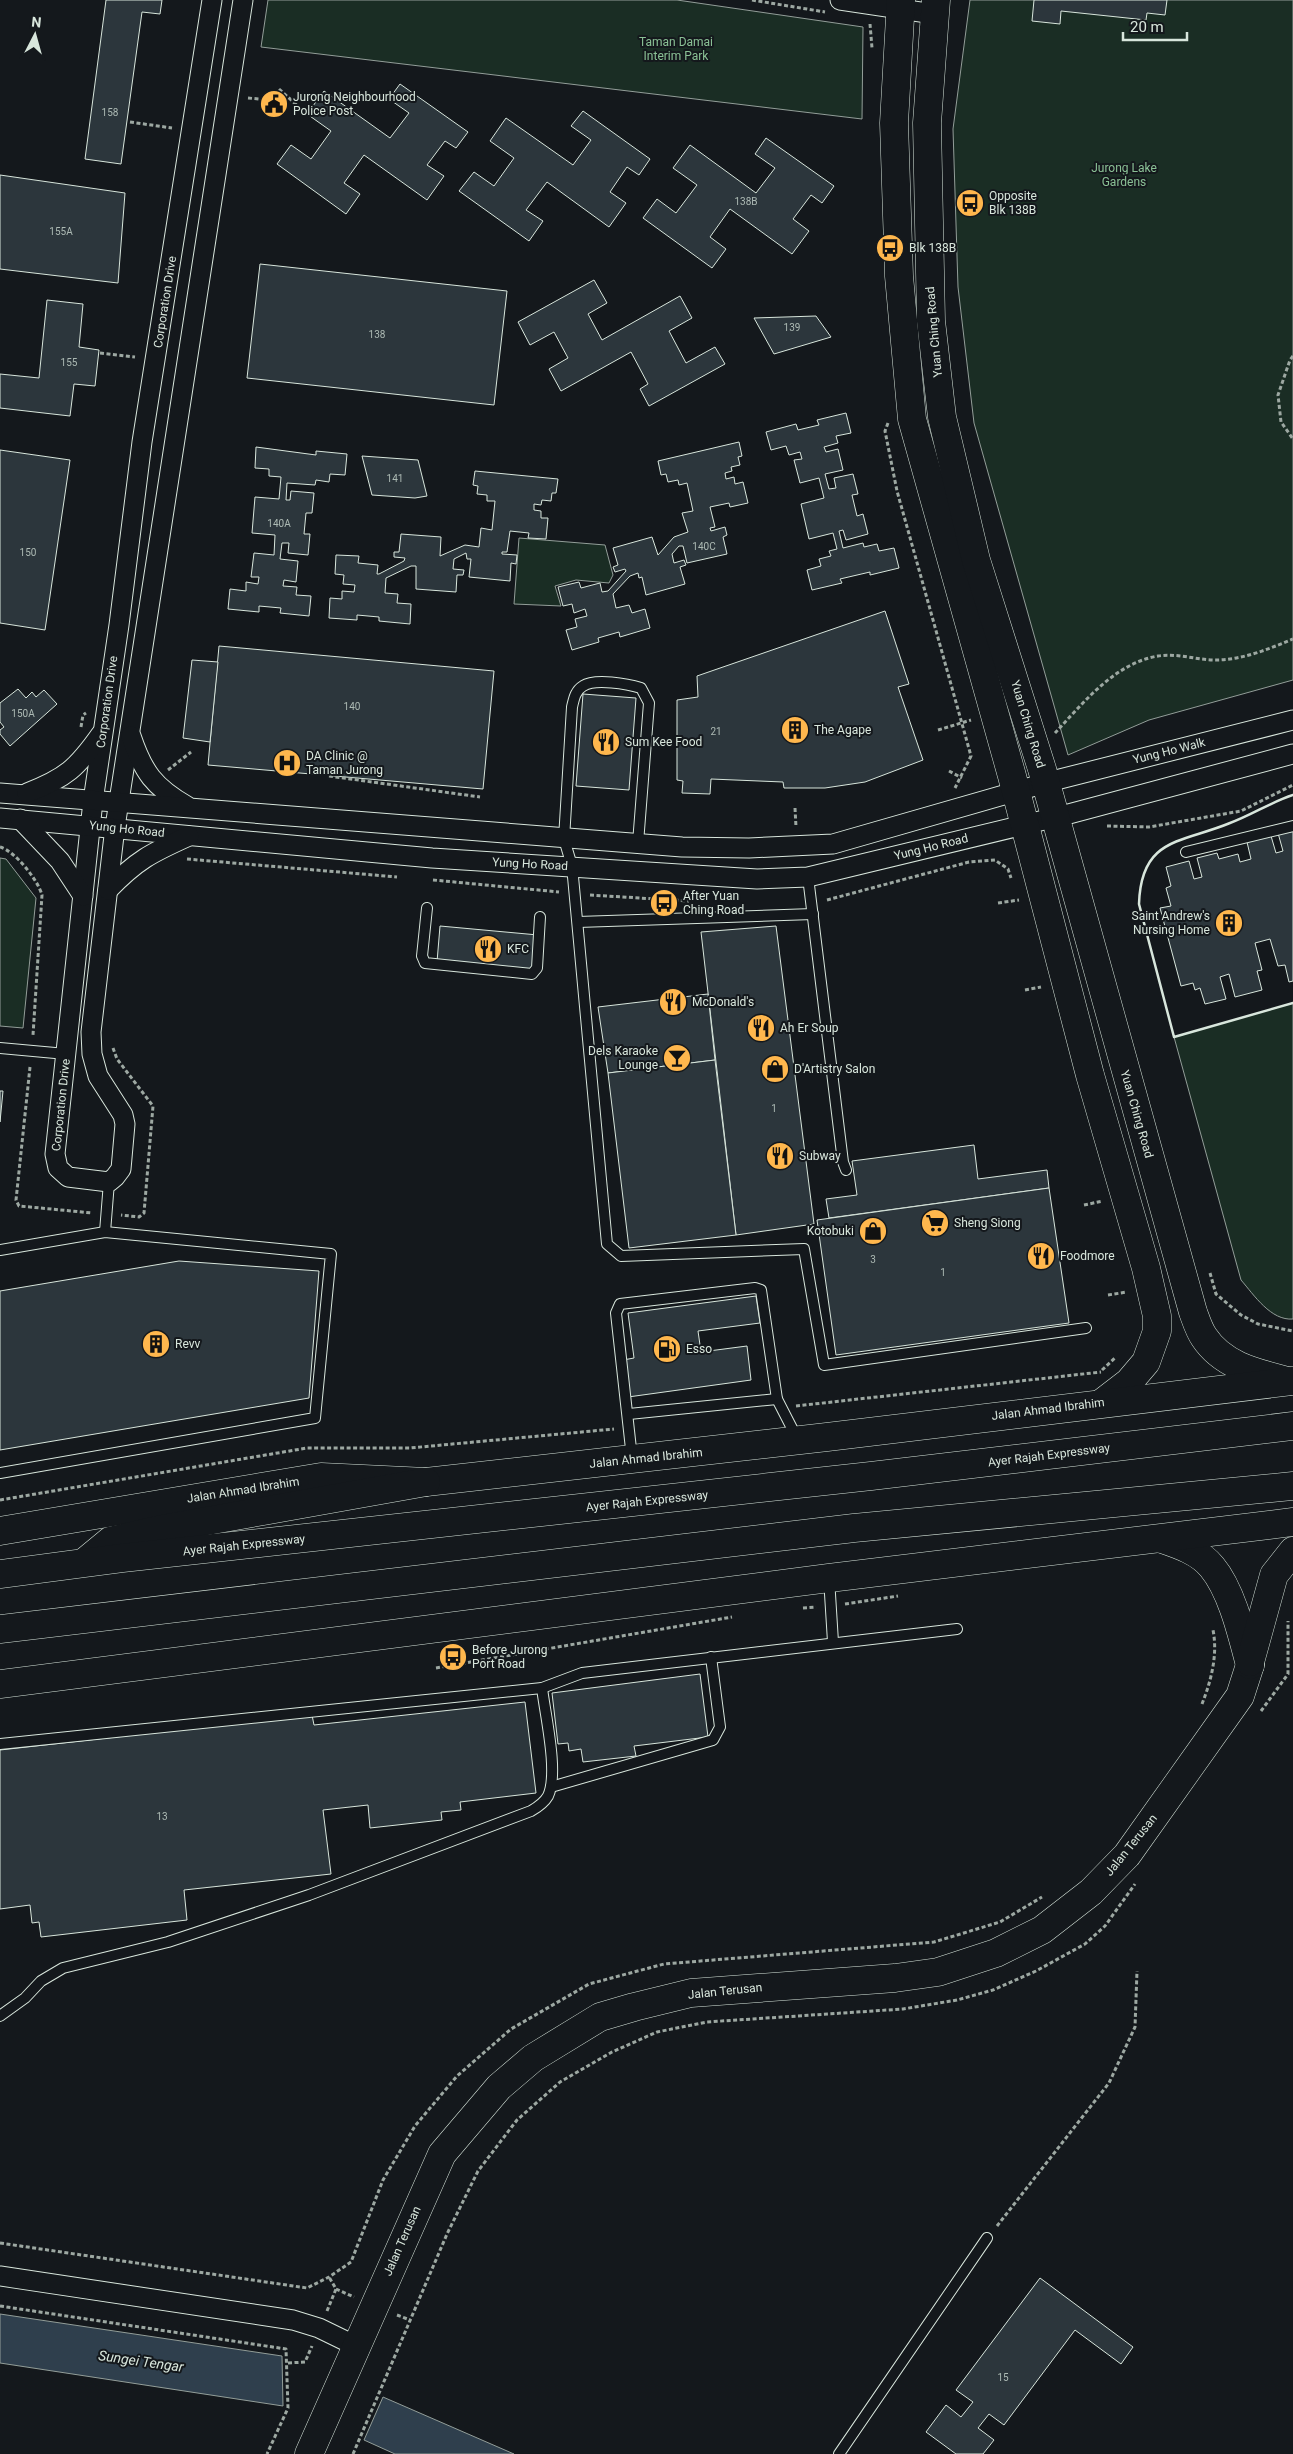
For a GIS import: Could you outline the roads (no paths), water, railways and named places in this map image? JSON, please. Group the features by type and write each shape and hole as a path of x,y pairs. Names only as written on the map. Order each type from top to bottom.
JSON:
{"main road":[{"path":"901,5 894,132 899,276 912,419 1025,824 1090,1075 1146,1268 1157,1316 1157,1331 1146,1362 1129,1382 1103,1402"},
{"name":"Yuan Ching Road","path":"935,7 926,123 930,297 942,417 976,560 1045,783 1193,1312 1204,1338 1228,1360 1248,1371 1291,1381"},
{"name":"Jalan Ahmad Ibrahim","path":"0,1531 321,1477 426,1482 799,1440 1103,1402 1291,1381"},
{"name":"Ayer Rajah Expressway","path":"0,1574 1293,1426"},
{"path":"84,1563 110,1541 162,1529 426,1482"},
{"path":"0,1629 854,1528 1293,1486"},
{"path":"0,1684 829,1578 1293,1522"},
{"path":"1161,1539 1190,1549 1212,1567 1240,1623 1250,1664"},
{"name":"Jalan Terusan","path":"309,2454 442,2154 499,2087 533,2058 600,2017 634,2006 691,1993 895,1978 938,1972 996,1953 1042,1930 1092,1892 1127,1855 1240,1696 1274,1575 1293,1551"}],"street":[{"name":"Corporation Drive","path":"109,1182 68,1177 58,1168 55,1154 93,801 155,360 212,0"},
{"path":"109,1182 116,1177 121,1169 125,1124 123,1115 98,1076 92,1054 91,1032 118,802 243,0"},
{"path":"835,6 901,5 935,7"},
{"name":"Yung Ho Walk","path":"1045,783 1293,720"},
{"path":"23,795 51,784 70,772 103,731"},
{"path":"130,733 138,759 149,777 167,794 190,808"},
{"path":"1054,817 1293,754"},
{"name":"Yung Ho Road","path":"0,793 682,848 750,848 833,844 1045,783"},
{"name":"Yung Ho Road","path":"0,818 115,827 432,858 757,879 808,877 1054,817"},
{"path":"20,819 60,861 83,896"},
{"path":"108,890 130,866 148,854 190,835"},
{"path":"0,2276 293,2320 319,2328 356,2346"}],"lane":[{"path":"638,843 649,703 642,688 627,684 592,682 583,686 575,695 572,707 564,838 572,866 578,922 607,1244 621,1256 804,1249 824,1365 1086,1328"},
{"path":"1186,852 1293,826"},
{"path":"808,877 843,1162 846,1170"},
{"path":"427,908 422,956 425,963 532,974 537,970 540,917"},
{"path":"578,922 812,909"},
{"path":"0,1048 66,1054"},
{"path":"105,1232 109,1182"},
{"path":"0,1250 105,1232 331,1254 315,1418 0,1473"},
{"path":"632,1459 629,1414 616,1313 618,1306 755,1288 762,1292 780,1404 799,1440"},
{"path":"629,1414 780,1404"},
{"path":"829,1578 833,1642"},
{"path":"0,1744 542,1688 582,1673 833,1642 957,1630"},
{"path":"551,1787 713,1740 720,1727 711,1657"},
{"path":"0,2016 25,1998 41,1981 63,1968 168,1942 309,1896 531,1812 543,1803 551,1787 553,1772 542,1688"},
{"path":"838,2454 987,2238"}],"water":[{"name":"Sungei Tengar","path":"0,2314 282,2356 283,2406 0,2363"},
{"path":"383,2397 514,2454 395,2454 364,2440"}],"place":[{"name":"Jurong Neighbourhood Police Post","path":"274,104"},
{"name":"Opposite Blk 138B","path":"970,203"},
{"name":"Blk 138B","path":"890,248"},
{"name":"The Agape","path":"795,730"},
{"name":"Sum Kee Food","path":"606,742"},
{"name":"DA Clinic @ Taman Jurong","path":"287,763"},
{"name":"After Yuan Ching Road","path":"664,903"},
{"name":"Saint Andrew's Nursing Home","path":"1229,923"},
{"name":"KFC","path":"488,949"},
{"name":"McDonald's","path":"673,1002"},
{"name":"Ah Er Soup","path":"761,1028"},
{"name":"Dels Karaoke Lounge","path":"677,1058"},
{"name":"D'Artistry Salon","path":"775,1069"},
{"name":"Subway","path":"780,1156"},
{"name":"Sheng Siong","path":"935,1223"},
{"name":"Kotobuki","path":"873,1231"},
{"name":"Foodmore","path":"1041,1256"},
{"name":"Revv","path":"156,1344"},
{"name":"Esso","path":"667,1349"},
{"name":"Before Jurong Port Road","path":"453,1657"}],"park label":[{"name":"Taman Damai Interim Park","path":"676,49"},
{"name":"Jurong Lake Gardens","path":"1124,175"}]}
